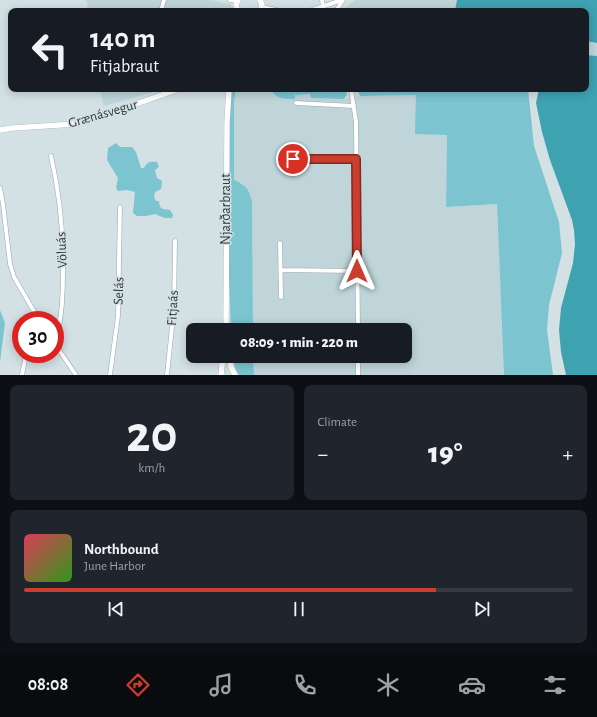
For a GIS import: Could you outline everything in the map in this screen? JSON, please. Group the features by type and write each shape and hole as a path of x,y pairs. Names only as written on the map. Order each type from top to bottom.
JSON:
{"main road":[{"name":"Grænásvegur","path":"0,130 75,124 170,92"},
{"name":"Njarðarbraut","path":"226,323 227,123 230,92"},
{"path":"221,375 222,363"},
{"path":"230,363 230,368 235,375"}],"street":[{"path":"230,0 238,1"},
{"path":"327,8 343,0"},
{"path":"352,92 356,122 358,323"},
{"path":"296,103 354,106"},
{"name":"Völuás","path":"51,156 60,206 63,256 61,311"},
{"path":"289,159 356,159"},
{"path":"0,188 10,264 14,277 33,311"},
{"name":"Selás","path":"110,375 118,316 120,207"},
{"name":"Fitjaás","path":"167,375 174,308 175,241"},
{"path":"280,243 281,297"},
{"path":"281,270 357,271"},
{"path":"64,357 76,375"},
{"path":"22,375 24,363"},
{"path":"358,363 358,375"}],"shaded area":[{"path":"85,0 212,0 231,5 233,8 87,8 88,3"},
{"path":"355,0 537,0 536,8 345,8"},
{"path":"457,0 597,0 597,43 589,42 589,8 456,8"},
{"path":"589,42 597,43 597,56 589,55"},
{"path":"589,55 597,56 597,375 566,375 561,352 559,330 561,308 573,263 575,244 574,230 572,220 550,160 536,103 538,92 589,92"},
{"path":"101,92 153,92 104,106"},
{"path":"232,92 236,92 234,102 234,180 246,188 252,201 253,323 231,323 229,277 229,122"},
{"path":"236,92 272,92 295,95 311,94 311,98 344,99 360,96 416,95 447,135 446,207 497,204 504,375 254,375 253,363 412,363 412,323 253,323 252,201 243,184 234,180 234,102"},
{"path":"272,92 347,92 347,94 344,99 311,98 310,94 295,95 295,99 287,99 275,95"},
{"path":"358,92 528,92 534,146 559,222 562,253 549,305 547,330 553,375 504,375 497,204 446,207 447,135 415,134 416,95 360,96"},
{"path":"116,143 120,147 132,147 136,152 141,168 144,168 149,162 157,162 159,167 155,170 157,178 162,181 161,189 155,192 154,197 156,201 159,201 160,207 170,210 173,215 172,218 165,218 155,214 137,216 133,213 135,192 127,190 118,191 116,188 118,178 107,160 108,148"},
{"path":"0,310 5,323 0,362"},
{"path":"234,363 253,363 254,375 239,375"}],"route":[{"path":"293,159 356,159 357,271"}]}
